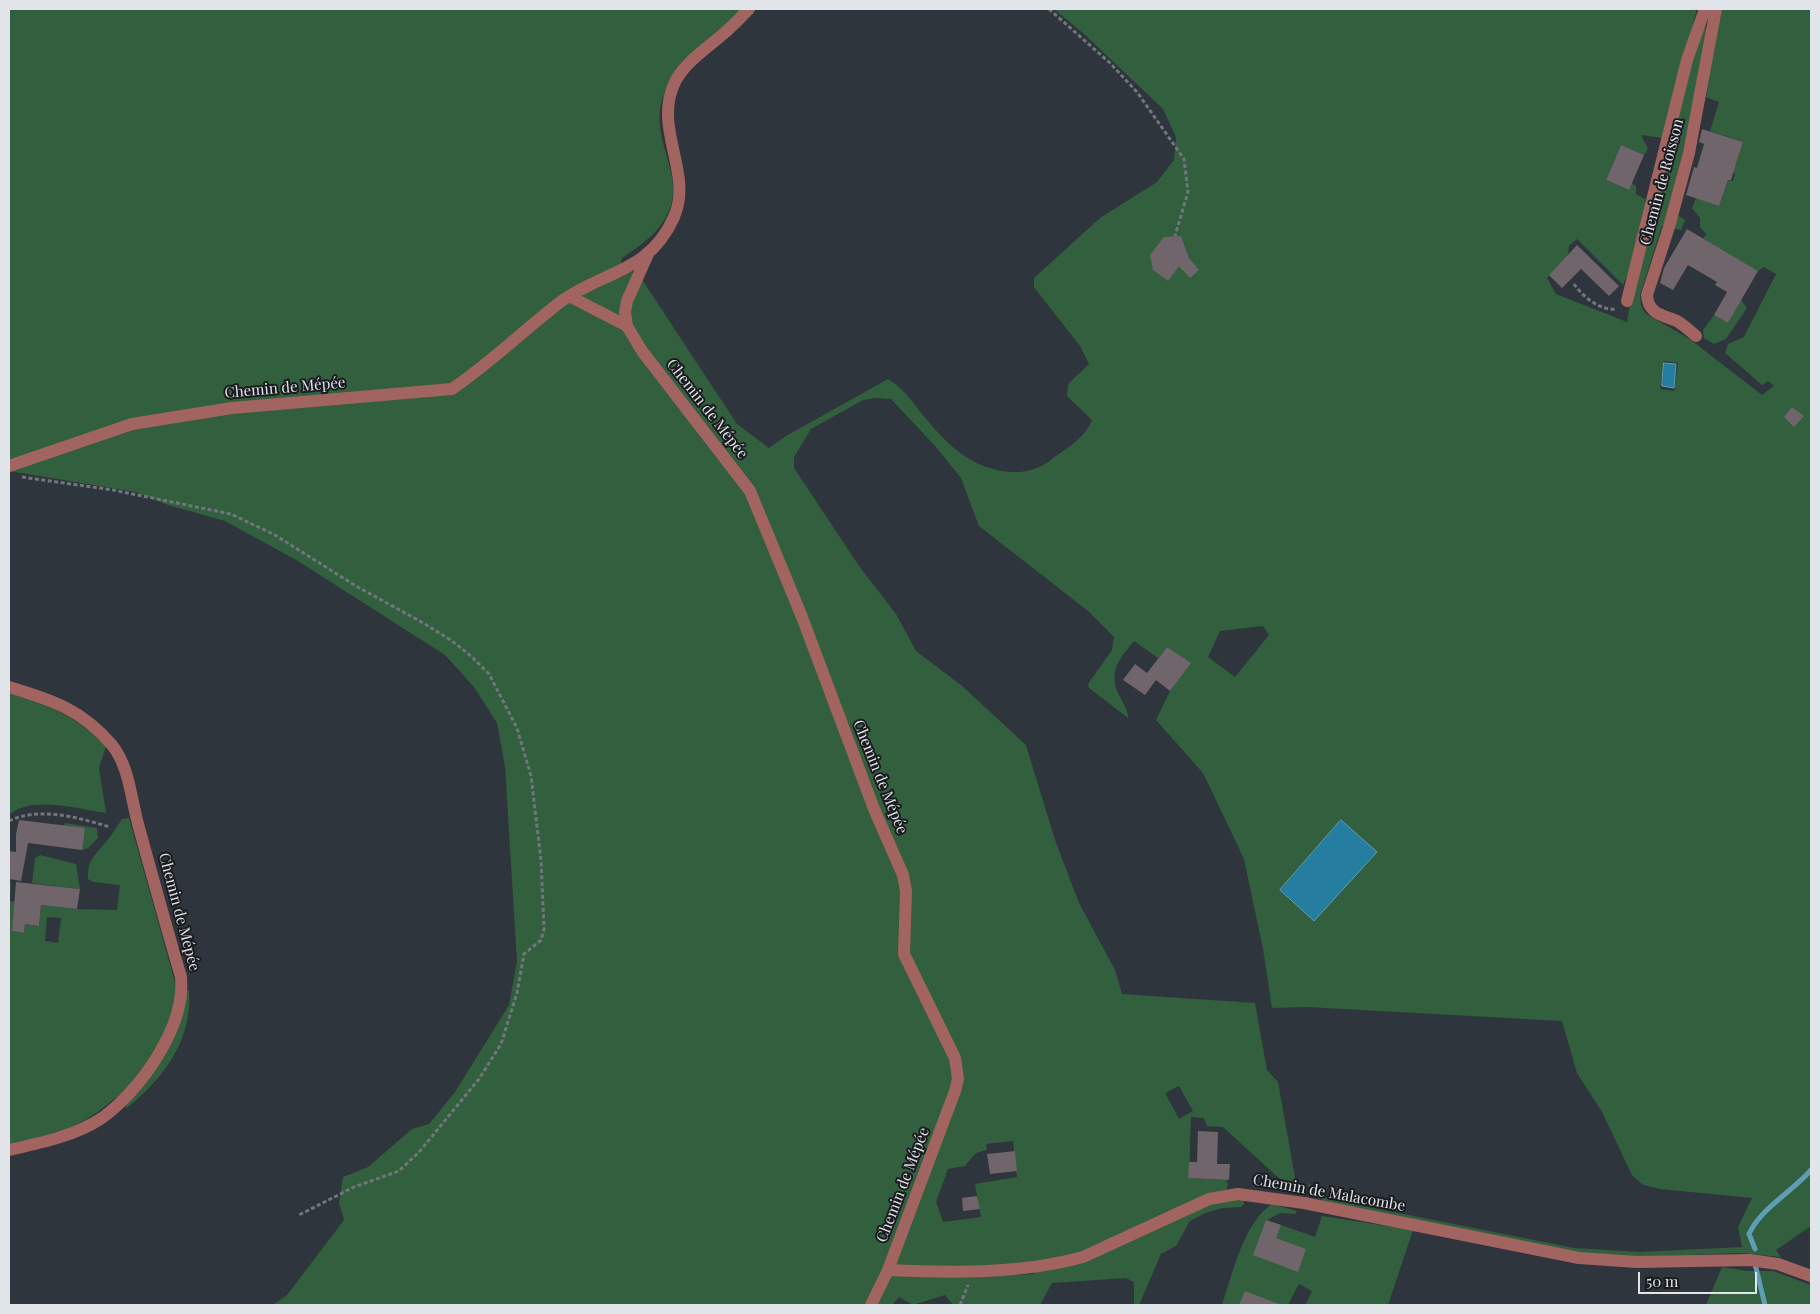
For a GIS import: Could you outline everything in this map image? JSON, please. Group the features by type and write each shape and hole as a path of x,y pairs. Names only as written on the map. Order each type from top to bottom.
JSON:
{"street":[{"path":"569,296 627,326 627,301 648,254 664,234 679,204 680,190 667,120 669,96 685,67 749,9"},
{"path":"1627,301 1687,60 1705,9"},
{"name":"Chemin de Roisson","path":"1696,336 1676,321 1660,316 1654,311 1647,301 1647,295 1669,227 1689,153 1716,9"},
{"name":"Chemin de Mépée","path":"9,466 132,424 232,408 452,389 569,296 628,269 648,254"},
{"name":"Chemin de Mépée","path":"627,326 642,351 750,491 802,617 874,809 903,875 906,891 904,954 955,1058 958,1079 955,1091 888,1270"},
{"name":"Chemin de Mépée","path":"9,687 40,695 71,708 88,722 118,755 125,768 134,810 180,977 182,993 179,1009 165,1042 135,1086 118,1104 102,1117 86,1126 47,1141 9,1150"},
{"name":"Chemin de Malacombe","path":"888,1270 973,1272 1052,1264 1083,1257 1210,1199 1238,1194 1304,1203 1579,1258 1637,1262 1750,1260 1778,1264 1811,1276"},
{"path":"871,1305 888,1270"}],"path":[{"path":"1049,9 1110,62 1124,77 1142,99 1184,159 1188,192 1175,236"},
{"path":"1574,284 1584,298 1607,308 1615,310 1622,307 1627,301"},
{"path":"17,477 113,490 231,514 275,535 347,581 452,641 489,674 523,746 531,776 540,850 544,928 541,940 524,954 517,993 501,1044 479,1079 420,1151 399,1171 354,1187 299,1215"},
{"path":"9,821 19,816 36,814 60,816 110,827"},
{"path":"960,1305 973,1272"}],"green space":[{"path":"9,9 744,9 711,38 677,72 669,83 661,104 660,124 671,172 672,201 668,213 654,233 645,242 622,258 621,263 643,281 737,424 769,448 786,436 888,379 904,392 945,440 965,456 988,468 1016,472 1035,469 1046,463 1080,437 1092,420 1067,396 1068,384 1089,364 1080,346 1034,287 1034,278 1100,218 1157,182 1174,160 1176,137 1163,109 1084,34 1054,9 1697,9 1663,138 1641,135 1648,149 1644,155 1621,145 1606,180 1628,190 1631,183 1636,186 1636,194 1645,199 1646,205 1631,266 1623,285 1577,239 1569,246 1568,255 1547,278 1556,294 1627,322 1632,291 1699,33 1703,26 1708,30 1686,141 1668,209 1685,220 1681,230 1662,226 1640,295 1641,305 1645,313 1691,340 1762,395 1774,386 1768,381 1762,385 1725,353 1728,344 1744,337 1776,274 1764,267 1758,271 1703,239 1706,234 1700,227 1700,218 1692,208 1696,198 1719,206 1728,180 1733,181 1735,173 1726,170 1701,169 1700,156 1735,167 1743,142 1710,131 1719,102 1706,97 1719,9 1811,9 1811,1226 1776,1250 1781,1257 1740,1253 1630,1257 1580,1253 1326,1202 1314,1195 1308,1182 1316,1193 1328,1199 1574,1248 1640,1252 1742,1247 1738,1227 1752,1198 1660,1189 1643,1185 1632,1175 1602,1112 1577,1073 1562,1021 1307,1007 1272,1008 1263,949 1244,859 1203,773 1156,720 1170,691 1190,663 1167,647 1158,658 1134,641 1120,660 1115,673 1116,687 1128,718 1089,688 1088,684 1112,650 1114,637 1088,611 979,526 961,478 936,447 891,399 876,398 863,400 811,429 794,457 794,468 859,566 896,614 916,651 961,685 1026,745 1055,840 1079,903 1115,970 1122,994 1255,1003 1267,1070 1278,1082 1297,1189 1293,1191 1223,1127 1207,1126 1204,1118 1191,1117 1189,1178 1226,1180 1228,1184 1226,1190 1204,1196 1211,1203 1244,1200 1244,1204 1241,1207 1222,1208 1205,1213 1190,1221 1176,1246 1161,1254 1139,1305 1134,1305 1134,1282 1126,1278 1052,1283 1040,1305 953,1305 945,1295 913,1305 899,1297 892,1305 273,1305 287,1295 344,1220 339,1203 343,1177 368,1167 412,1129 429,1124 455,1092 509,1005 517,961 505,767 497,723 474,687 445,655 298,561 225,521 168,505 136,492 9,471","holes":["1664,361 1678,363 1674,391 1660,389","1263,626 1269,635 1235,677 1208,657 1220,631","1179,1086 1193,1111 1179,1119 1165,1093","1013,1141 1017,1177 975,1184 981,1217 943,1222 936,1202 948,1169 965,1166 976,1153 987,1150 986,1144","1038,1262 1034,1274 984,1277"]},
{"path":"1741,300 1747,308 1726,339 1714,344 1704,338 1703,330 1714,315 1728,323"},
{"path":"9,693 36,701 61,712 84,727 106,746 99,768 106,813 55,805 42,805 18,809 9,815"},
{"path":"129,818 176,986 176,996 189,990 189,1008 181,1041 164,1070 153,1084 127,1108 116,1097 91,1117 66,1129 9,1144 9,882 11,882 10,901 15,902 12,931 24,933 25,924 39,926 41,905 77,909 117,910 120,885 93,882 88,879 88,872 92,858 122,819","holes":["47,917 61,918 58,943 45,941"]},
{"path":"65,823 97,828 98,838 88,848 82,850 64,826"},
{"path":"40,855 76,864 80,889 32,883 35,858"},
{"path":"1272,1204 1297,1211 1295,1214 1280,1213 1267,1220 1315,1237 1322,1216 1413,1230 1388,1305 1305,1305 1312,1291 1299,1284 1288,1305 1222,1305 1240,1250 1254,1223 1262,1212"},
{"path":"1722,1267 1747,1271 1773,1271 1811,1285 1811,1305 1706,1305"}],"water":[{"path":"1664,363 1676,364 1674,388 1662,386"},
{"path":"1341,820 1377,852 1314,921 1280,890"}],"building":[{"path":"1702,129 1743,142 1731,180 1728,180 1719,206 1686,195 1694,167 1697,168 1704,144 1699,142"},
{"path":"1621,145 1644,155 1629,190 1606,180"},
{"path":"1687,229 1758,271 1728,323 1714,315 1727,292 1715,285 1717,282 1688,265 1673,290 1660,283 1664,268"},
{"path":"1181,236 1189,258 1199,270 1190,278 1179,266 1168,281 1153,270 1150,255 1164,237"},
{"path":"1577,245 1619,286 1609,296 1581,269 1562,288 1549,275"},
{"path":"1792,407 1804,416 1794,427 1784,417"},
{"path":"1167,647 1191,663 1170,691 1156,680 1145,695 1123,680 1135,664 1147,673"},
{"path":"19,820 85,828 82,850 28,843 21,881 9,879 9,851 16,852 16,834"},
{"path":"16,882 80,889 77,909 41,905 39,926 25,924 24,933 12,931"},
{"path":"1198,1131 1218,1132 1217,1164 1230,1164 1229,1180 1188,1178 1189,1162 1197,1162"},
{"path":"1015,1151 1017,1171 990,1174 987,1154"},
{"path":"977,1196 980,1209 963,1211 962,1198"},
{"path":"1266,1220 1281,1225 1276,1238 1306,1249 1298,1272 1253,1255"},
{"path":"1245,1291 1279,1304 1279,1305 1239,1305"}],"waterway":[{"path":"1755,1249 1749,1234 1754,1225 1769,1208 1811,1170"},
{"path":"1755,1264 1765,1305"}]}
